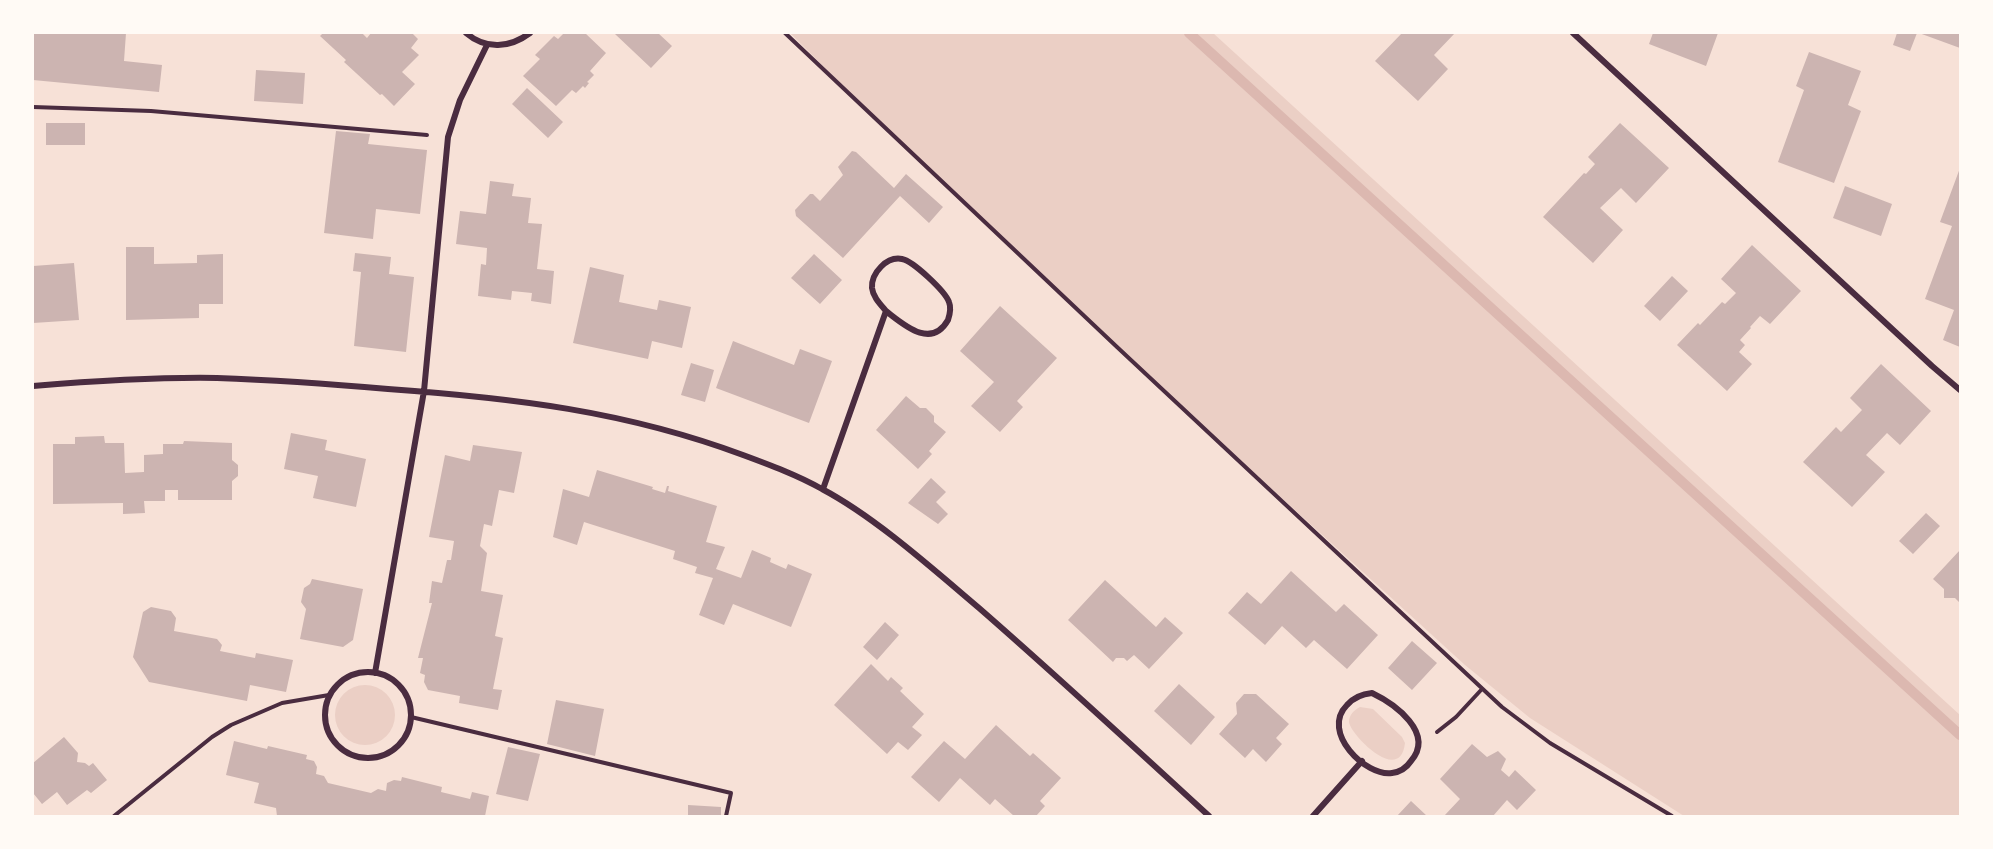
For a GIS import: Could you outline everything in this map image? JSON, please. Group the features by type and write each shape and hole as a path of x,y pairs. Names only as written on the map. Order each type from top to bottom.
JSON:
{"street":[{"path":"466,33 487,45 502,46 517,42 530,33"},
{"path":"1573,33 1960,390"},
{"path":"375,673 424,391 448,137 460,100 487,45"},
{"path":"894,259 902,259 912,264 945,294 950,304 947,321 937,331 929,334 910,330 886,311 874,296 873,281 879,268 894,259"},
{"path":"823,489 886,311"},
{"path":"33,386 140,379 214,378 424,391 563,406 649,425 717,445 823,489 866,517 954,587 1209,816"},
{"path":"361,672 375,673 388,677 399,686 407,698 411,717 403,739 393,750 380,756 366,758 352,755 339,748 330,737 325,723 324,709 329,695 337,684 348,676 361,672"},
{"path":"1372,693 1412,724 1420,745 1410,763 1393,774 1379,772 1362,761 1339,735 1338,723 1341,712 1360,695 1372,693"},
{"path":"1313,816 1362,761"}],"path":[{"path":"785,33 1117,348 1482,689 1520,722 1550,743 1672,816"},
{"path":"33,106 161,112 448,137"},
{"path":"1420,745 1456,717 1482,689"},
{"path":"114,816 212,737 231,725 282,703 329,695"},
{"path":"411,717 731,793 726,816"}],"shaded area":[{"path":"790,33 1213,33 1960,715 1960,816 1684,816 1530,718 1465,665 1117,348 861,104"},
{"path":"359,685 371,685 382,690 390,698 395,715 393,727 382,740 371,745 359,745 348,740 340,732 335,721 335,709 340,698 348,690"},
{"path":"1360,707 1373,709 1402,737 1405,743 1401,755 1394,760 1385,758 1375,753 1357,736 1349,722 1352,713"}],"building":[{"path":"33,33 126,33 124,61 162,65 159,92 33,80"},
{"path":"323,33 362,33 367,38 371,33 412,33 418,39 411,48 419,55 402,72 415,84 394,106 344,62 346,60 320,36"},
{"path":"564,33 585,33 606,53 590,71 594,75 585,88 583,86 576,93 572,90 556,106 523,76 540,59 535,55 554,36 558,39"},
{"path":"616,33 658,33 672,46 651,68"},
{"path":"1402,33 1455,33 1434,55 1448,69 1418,101 1375,61"},
{"path":"1653,33 1718,33 1706,66 1649,44"},
{"path":"1897,33 1917,33 1910,51 1893,45"},
{"path":"1919,33 1960,33 1960,48"},
{"path":"1809,52 1861,71 1848,105 1861,111 1834,183 1778,162 1804,90 1796,86"},
{"path":"256,70 305,73 303,104 254,101"},
{"path":"527,88 563,122 548,138 512,104"},
{"path":"46,123 85,123 85,145 46,145"},
{"path":"1620,123 1669,168 1636,203 1621,188 1600,208 1623,230 1593,263 1543,217 1595,164 1588,157"},
{"path":"336,131 370,134 368,144 427,150 420,214 376,209 373,239 324,233"},
{"path":"852,151 856,152 894,188 906,174 943,207 929,223 900,196 843,258 796,216 795,210 810,194 820,201 843,175 838,167"},
{"path":"1960,168 1960,347 1943,340 1954,310 1925,299 1952,226 1940,222"},
{"path":"490,181 514,184 512,196 531,198 528,223 542,224 537,269 554,271 551,304 531,301 532,293 512,291 511,300 478,296 481,264 486,265 487,248 456,244 460,211 486,214"},
{"path":"1845,186 1892,204 1881,236 1833,218"},
{"path":"1752,245 1801,291 1770,324 1760,316 1740,340 1745,345 1739,352 1752,364 1727,391 1677,345 1698,323 1700,325 1722,302 1725,304 1736,293 1721,279"},
{"path":"126,247 154,247 154,264 197,263 197,255 223,254 223,304 199,304 199,318 126,320"},
{"path":"355,253 391,257 389,274 414,277 406,352 354,346 361,272 353,271"},
{"path":"814,254 842,280 820,304 791,278"},
{"path":"74,263 79,320 33,323 33,266"},
{"path":"590,267 624,275 619,302 657,310 659,300 691,307 682,348 652,341 648,359 573,343"},
{"path":"1672,276 1688,291 1660,321 1644,306"},
{"path":"1000,306 1057,358 1017,401 1023,407 1000,432 971,406 994,382 960,351"},
{"path":"733,341 794,365 800,349 832,361 809,423 716,388"},
{"path":"691,363 714,370 705,402 681,395"},
{"path":"1881,364 1931,411 1900,445 1887,433 1866,455 1885,472 1852,507 1803,462 1836,427 1841,432 1862,410 1850,398"},
{"path":"906,396 920,408 926,408 934,416 934,422 946,432 929,451 932,454 918,469 876,430"},
{"path":"291,433 327,440 325,450 366,459 356,507 313,498 318,476 284,469"},
{"path":"104,436 105,443 124,443 125,473 144,472 144,455 163,454 163,444 183,444 184,441 232,443 232,460 238,465 238,476 232,481 232,500 178,500 178,490 165,490 165,501 144,501 145,513 123,514 123,503 53,504 53,444 75,444 75,437"},
{"path":"473,445 522,452 514,493 499,490 492,526 484,524 480,546 487,553 481,591 503,595 495,636 503,638 493,689 502,690 498,710 459,703 460,696 428,690 424,682 425,675 420,673 423,658 418,658 432,603 429,603 432,581 442,583 447,560 451,560 454,541 429,537 445,455 470,461"},
{"path":"597,470 653,487 652,489 665,493 669,486 668,491 717,506 706,542 725,547 716,569 741,578 752,550 771,558 770,562 786,569 788,564 812,574 791,627 733,604 724,625 699,615 713,578 695,573 697,567 673,559 675,551 584,522 577,545 553,537 563,489 589,497"},
{"path":"931,478 946,492 936,502 948,514 938,524 908,503"},
{"path":"1926,513 1940,526 1913,554 1899,541"},
{"path":"1960,550 1960,603 1955,598 1944,598 1944,589 1933,579"},
{"path":"1291,571 1336,612 1344,604 1378,635 1347,669 1314,640 1306,648 1282,626 1265,645 1228,613 1247,592 1261,604"},
{"path":"312,579 363,589 353,640 343,647 300,639 306,609 301,602 304,588 310,584"},
{"path":"1105,580 1156,627 1165,617 1183,633 1149,669 1134,655 1127,661 1124,658 1116,658 1113,662 1068,620"},
{"path":"151,607 171,611 176,618 174,631 217,639 222,645 220,651 255,658 256,653 293,660 286,692 250,685 247,701 149,682 133,657 143,612"},
{"path":"885,622 899,635 877,660 863,647"},
{"path":"1412,641 1437,663 1412,690 1388,668"},
{"path":"871,664 888,681 891,677 903,688 900,691 924,714 912,727 922,735 908,750 898,742 887,754 834,705"},
{"path":"1179,684 1215,717 1191,745 1154,711"},
{"path":"1244,694 1256,694 1289,724 1276,738 1282,744 1266,762 1253,749 1245,758 1219,734 1237,714 1236,703"},
{"path":"556,700 604,709 595,756 547,744"},
{"path":"996,725 1030,756 1033,753 1061,778 1040,801 1045,806 1036,816 1014,816 995,799 990,805 960,778 939,802 911,777 944,741 965,759"},
{"path":"64,737 78,753 77,762 89,766 93,763 107,780 91,793 87,790 67,805 57,792 42,804 33,793 33,763"},
{"path":"234,741 307,755 306,759 314,761 317,767 316,774 324,776 328,783 371,793 378,789 386,791 387,783 394,780 401,781 402,777 442,787 441,792 470,799 472,792 489,796 485,816 277,816 276,808 254,803 259,783 226,775"},
{"path":"1472,744 1487,757 1498,751 1506,759 1501,770 1509,777 1515,770 1536,790 1517,810 1507,800 1493,816 1444,816 1460,799 1440,779"},
{"path":"508,747 540,754 528,801 496,794"},
{"path":"1411,801 1427,816 1397,816"},
{"path":"688,805 721,807 721,816 688,816"}],"waterway":[{"path":"1189,33 1960,735"}]}
